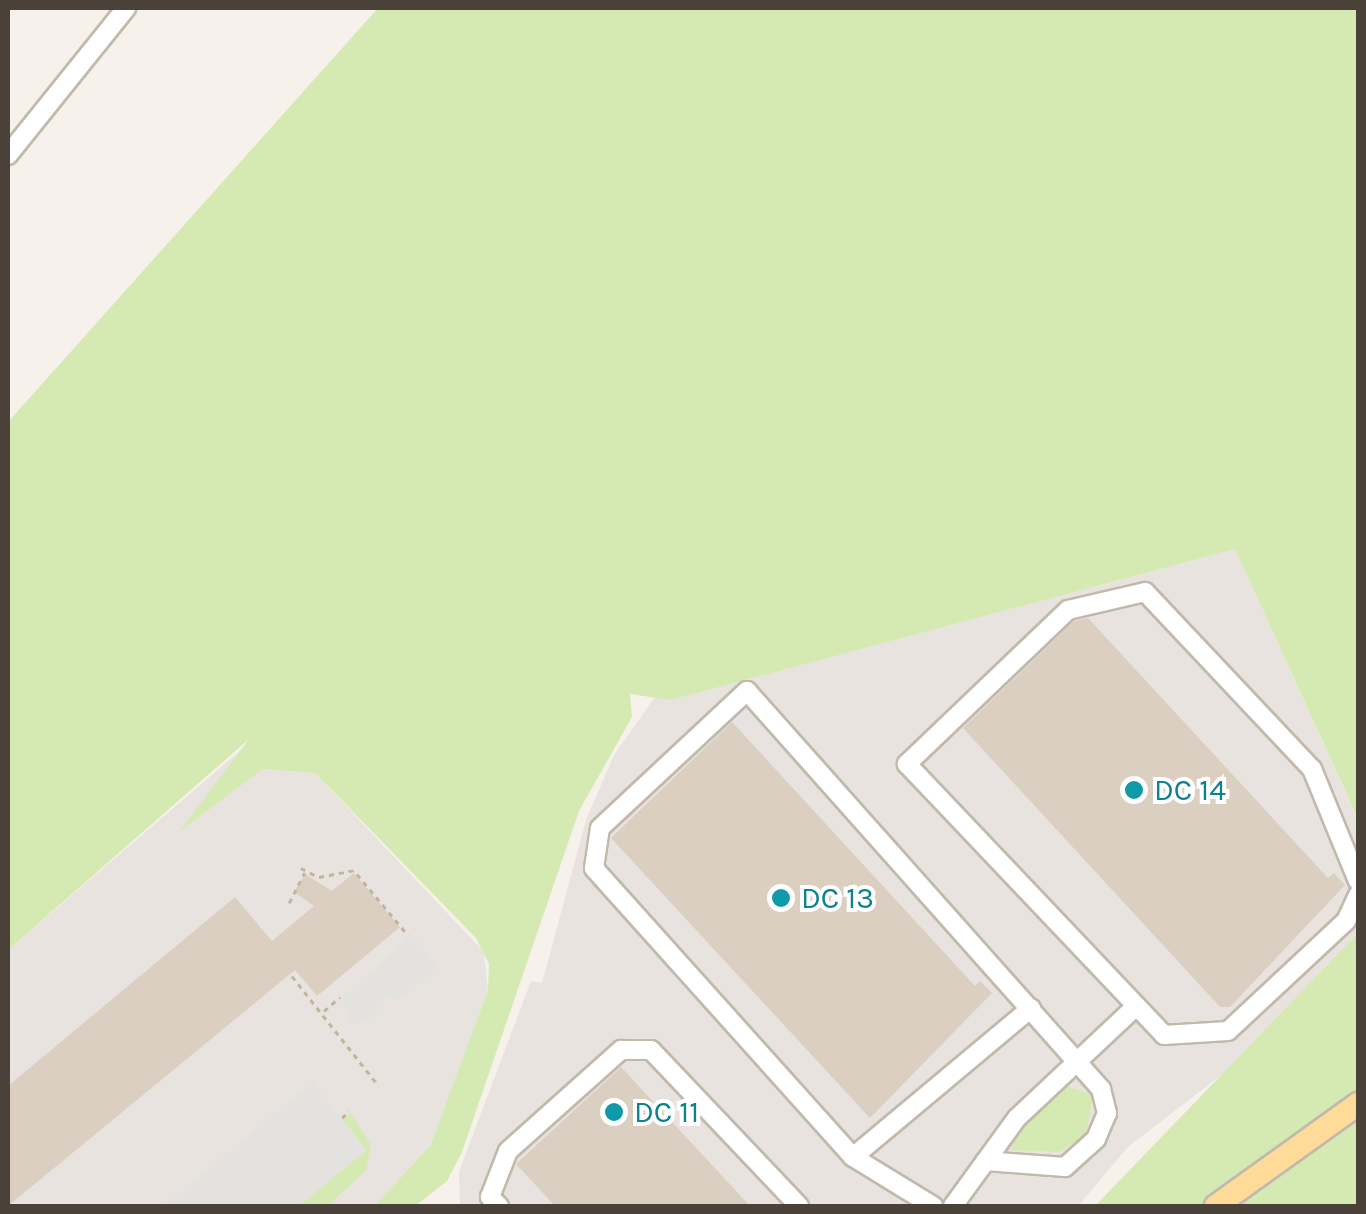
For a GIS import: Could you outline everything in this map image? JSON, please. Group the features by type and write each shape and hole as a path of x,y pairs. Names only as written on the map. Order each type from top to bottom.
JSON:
{"main road":[{"path":"1216,1206 1358,1104"}],"street":[{"path":"8,155 126,8"},
{"path":"1358,881 1312,769 1145,592 1068,610 907,764 1134,1009 1164,1035 1228,1031 1346,921 1358,895"},
{"path":"934,1206 852,1156 594,868 600,828 747,691 1079,1061 1107,1113 1096,1139 1065,1167 985,1161"},
{"path":"852,1156 1031,1008"},
{"path":"953,1206 1018,1118 1134,1009"},
{"path":"499,1206 490,1197 508,1151 621,1050 650,1050 798,1206"}],"path":[{"path":"289,903 302,870 319,877 355,872 408,935"},
{"path":"292,976 379,1086"},
{"path":"323,1012 340,998"},
{"path":"342,1118 350,1111"}],"shaded area":[{"path":"1235,549 1358,820 1358,933 1276,1033 1128,1147 1078,1206 460,1206 459,1172 531,981 542,983 586,820 614,755 655,697 671,700"},
{"path":"256,737 184,826 263,769 315,773 484,952 488,990 430,1146 374,1206 8,1206 8,950"},
{"path":"411,935 440,967 397,1002 389,994 373,1018 352,1024 341,999"},
{"path":"313,1082 366,1150 299,1206 164,1206"}],"green space":[{"path":"378,8 1358,8 1358,819 1235,549 671,700 630,694 632,717 579,811 462,1152 447,1181 415,1206 374,1206 430,1146 488,990 489,964 476,938 315,773 263,769 179,832 249,739 8,950 8,422"},
{"path":"1358,933 1358,1206 1095,1206"},
{"path":"1062,1085 1093,1094 1086,1135 1060,1152 1012,1150 1009,1134"},
{"path":"351,1113 371,1145 366,1170 328,1206 299,1206 366,1150 343,1120"}],"building":[{"name":"DC 14","path":"1088,618 1328,878 1334,873 1345,885 1230,1007 1220,1007 963,728 1074,621"},
{"name":"DC 13","path":"732,722 975,986 980,981 992,993 870,1118 611,838"},
{"path":"354,873 400,927 317,996 295,970 8,1206 8,1086 235,897 272,941 314,906 294,892 305,874 332,891"},
{"name":"DC 11","path":"621,1067 750,1206 555,1206 516,1164"}],"place":[{"name":"DC 14","path":"1134,790"},
{"name":"DC 13","path":"781,898"},
{"name":"DC 11","path":"614,1112"}]}
